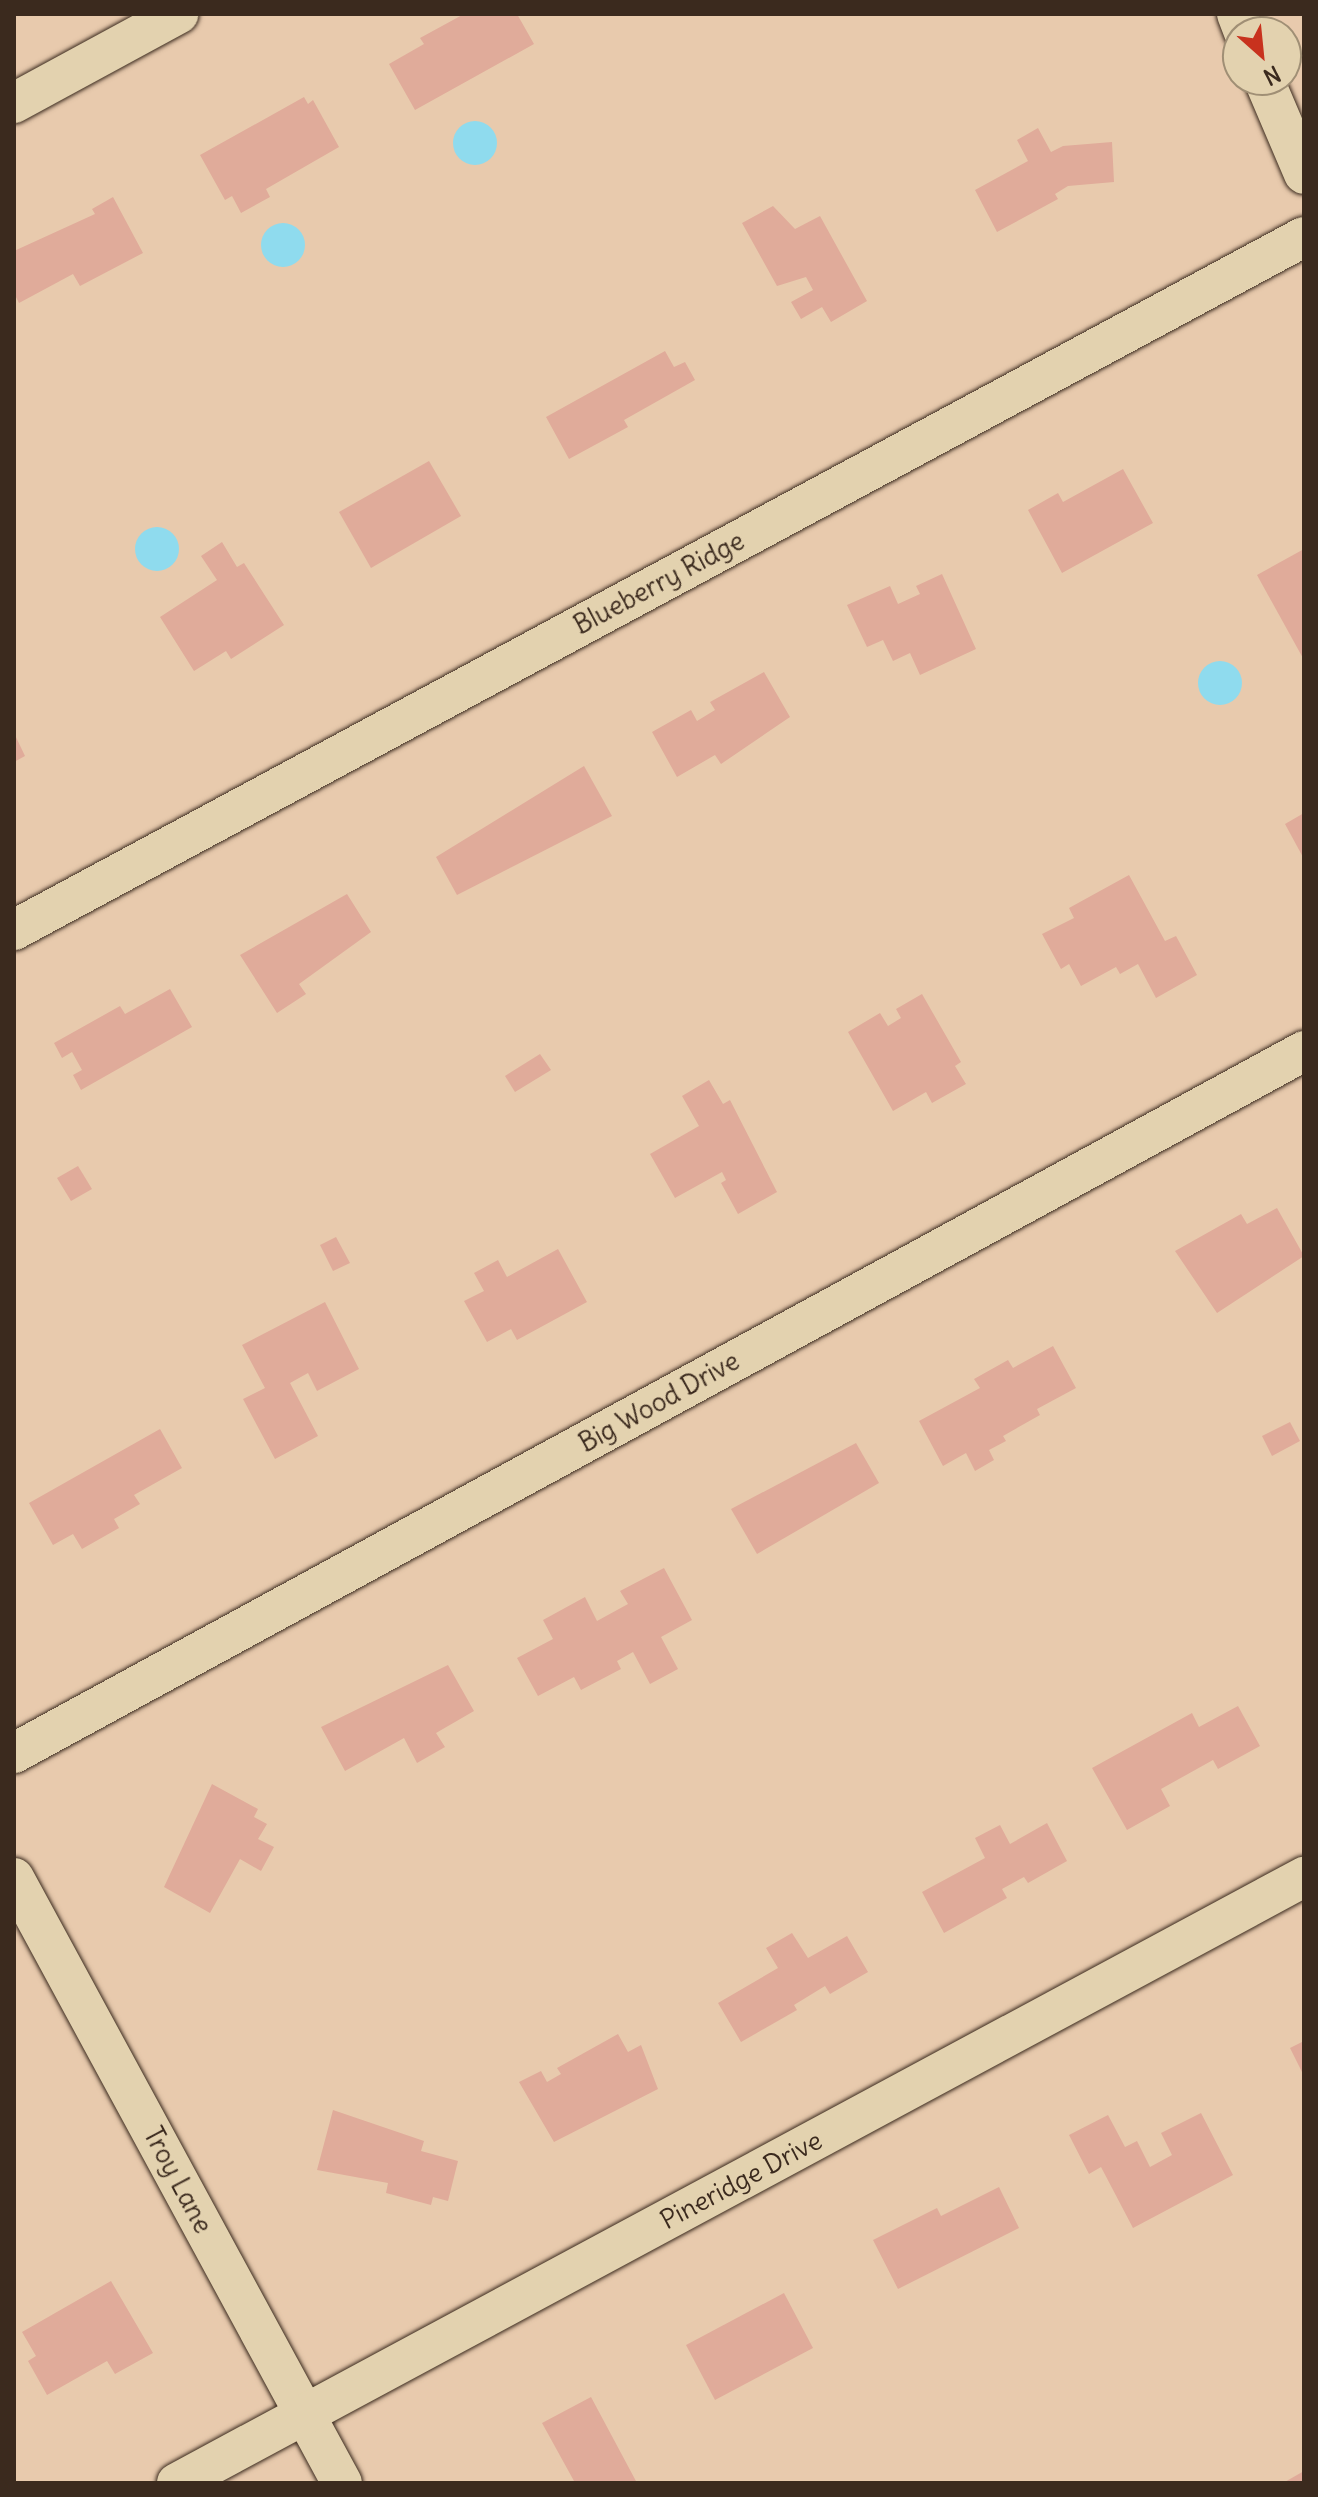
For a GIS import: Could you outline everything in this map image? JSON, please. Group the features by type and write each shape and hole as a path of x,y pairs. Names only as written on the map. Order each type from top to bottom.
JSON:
{"street":[{"path":"14,103 178,14"},
{"path":"1271,96 1304,174"},
{"name":"Blueberry Ridge","path":"14,930 1304,237"},
{"name":"Big Wood Drive","path":"14,1753 1304,1051"},
{"name":"Pineridge Drive","path":"177,2483 1304,1877"},
{"name":"Troy Lane","path":"14,1878 342,2483"}],"water":[{"path":"475,121 490,128 497,143 490,158 475,165 460,158 453,143 460,128"},
{"path":"283,223 298,230 305,245 298,260 283,267 268,260 261,245 268,230"},
{"path":"157,527 173,533 179,549 173,565 157,571 141,565 135,549 141,533"},
{"path":"1220,661 1235,668 1242,683 1235,698 1220,705 1205,698 1198,683 1205,668"}],"building":[{"path":"464,14 517,14 534,44 415,110 389,64 424,44 420,38"},
{"path":"304,97 308,104 313,100 339,147 266,189 270,197 241,213 232,196 225,200 200,155"},
{"path":"1038,128 1051,152 1063,146 1112,142 1114,182 1068,186 1055,194 1058,199 997,232 975,190 1028,161 1017,140"},
{"path":"113,197 143,253 80,286 73,274 19,303 14,293 14,251 95,214 92,209"},
{"path":"773,206 795,229 820,216 867,301 831,322 822,307 801,319 791,302 813,290 806,277 777,286 742,223"},
{"path":"665,351 674,367 685,362 695,380 624,420 628,427 569,459 546,417"},
{"path":"429,461 461,516 371,568 339,512"},
{"path":"1123,469 1153,523 1062,573 1028,510 1058,493 1063,502"},
{"path":"222,542 237,567 244,563 284,625 231,659 226,651 194,671 160,617 217,580 201,556"},
{"path":"1304,549 1304,660 1257,575"},
{"path":"942,574 976,649 920,675 910,653 893,661 883,640 867,647 847,605 890,586 898,604 920,594 916,586"},
{"path":"764,672 790,717 721,764 715,755 677,777 652,732 691,710 697,721 715,710 710,702"},
{"path":"14,733 25,756 14,762"},
{"path":"584,766 612,816 457,895 436,857"},
{"path":"1304,813 1304,859 1285,824"},
{"path":"1129,875 1165,941 1176,936 1197,975 1156,998 1138,964 1120,974 1116,967 1081,986 1069,964 1061,969 1042,934 1074,918 1069,908"},
{"path":"347,894 371,932 299,984 306,994 277,1013 240,955"},
{"path":"170,989 192,1027 81,1090 73,1075 82,1070 72,1052 62,1058 54,1043 120,1006 125,1014"},
{"path":"922,994 961,1062 955,1066 966,1084 932,1103 926,1092 893,1111 848,1032 880,1013 888,1026 901,1018 896,1009"},
{"path":"540,1054 551,1070 515,1092 505,1076"},
{"path":"709,1080 723,1104 730,1100 777,1192 738,1214 721,1183 726,1180 722,1172 675,1198 650,1154 699,1126 682,1096"},
{"path":"78,1166 92,1189 71,1201 57,1178"},
{"path":"1277,1208 1304,1256 1217,1313 1175,1251 1241,1214 1247,1224"},
{"path":"336,1237 350,1263 333,1271 320,1245"},
{"path":"558,1249 587,1302 517,1340 511,1329 487,1342 464,1301 484,1291 474,1273 498,1260 507,1277"},
{"path":"325,1302 359,1369 317,1391 308,1373 290,1383 318,1436 275,1459 243,1399 265,1388 242,1345"},
{"path":"1053,1346 1076,1388 1037,1409 1040,1415 1003,1436 1006,1441 989,1450 994,1460 975,1471 966,1453 943,1466 919,1421 980,1388 974,1379 1008,1360 1013,1368"},
{"path":"1290,1422 1300,1441 1272,1456 1262,1436"},
{"path":"160,1429 182,1468 134,1495 140,1504 114,1519 119,1528 82,1549 73,1534 53,1545 29,1503"},
{"path":"856,1443 879,1483 757,1554 731,1509"},
{"path":"664,1568 692,1620 661,1637 678,1669 650,1684 633,1652 617,1661 621,1669 581,1690 574,1677 538,1696 517,1658 553,1639 543,1620 585,1597 597,1621 628,1604 620,1591"},
{"path":"448,1665 474,1711 436,1733 445,1747 417,1763 404,1738 345,1771 321,1727"},
{"path":"1238,1706 1260,1746 1218,1769 1213,1760 1161,1789 1170,1806 1127,1830 1092,1768 1192,1713 1199,1727"},
{"path":"212,1784 258,1809 254,1817 267,1824 258,1839 274,1847 261,1871 240,1859 210,1913 164,1887"},
{"path":"1047,1823 1067,1861 1028,1883 1024,1877 1002,1889 1007,1898 944,1933 922,1892 985,1858 975,1838 1000,1825 1010,1844"},
{"path":"792,1933 808,1958 847,1936 868,1972 830,1994 825,1986 794,2005 797,2010 741,2042 718,2003 778,1968 766,1948"},
{"path":"618,2034 628,2052 641,2045 658,2089 554,2142 519,2082 541,2071 547,2082 561,2074 557,2068"},
{"path":"1304,2041 1304,2076 1290,2048"},
{"path":"333,2110 424,2141 421,2151 458,2161 448,2201 433,2197 431,2205 386,2193 388,2183 317,2170"},
{"path":"1201,2113 1233,2175 1133,2228 1101,2167 1089,2174 1069,2135 1108,2115 1125,2147 1137,2141 1150,2167 1172,2155 1161,2133"},
{"path":"999,2187 1019,2228 898,2289 873,2240 937,2208 941,2216"},
{"path":"111,2281 153,2353 115,2374 107,2361 47,2395 28,2361 36,2356 22,2332"},
{"path":"784,2293 813,2348 715,2400 686,2345"},
{"path":"591,2397 637,2483 570,2483 574,2481 542,2423"},
{"path":"1304,2471 1304,2483 1283,2483"}]}
